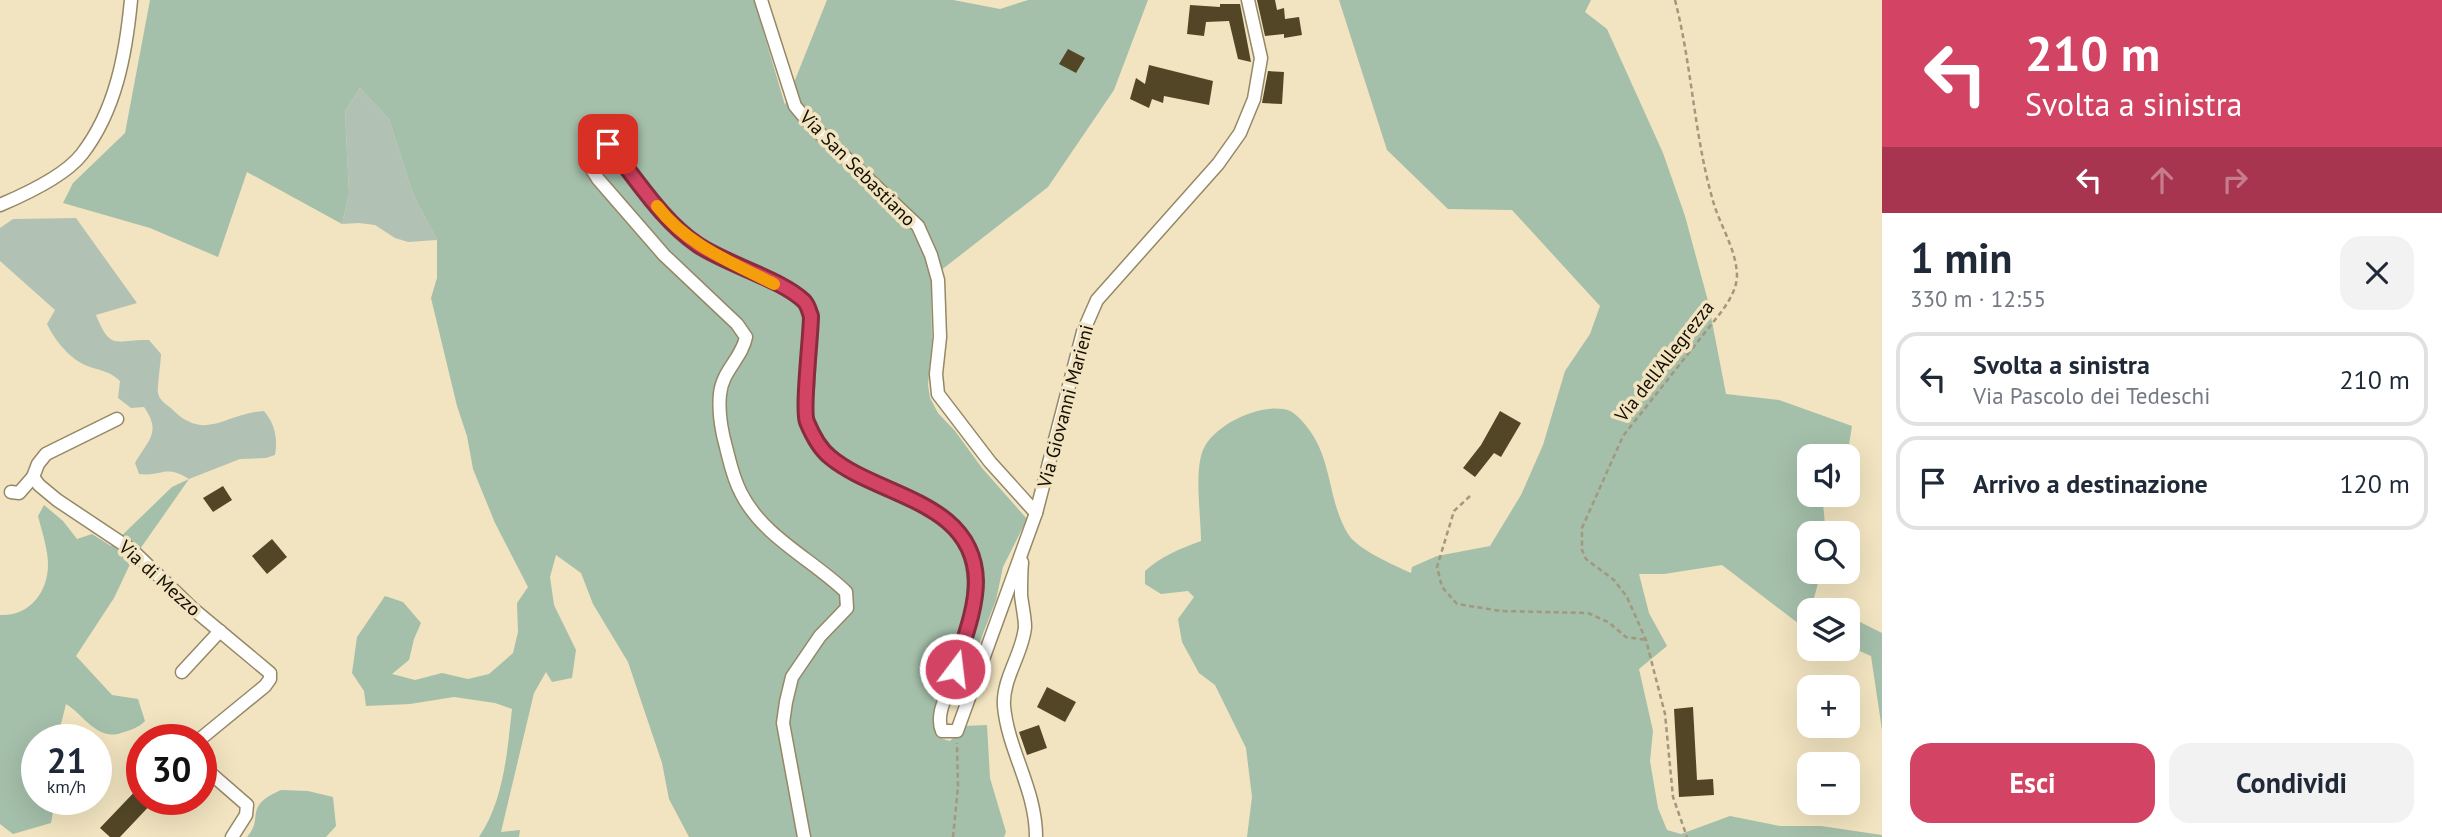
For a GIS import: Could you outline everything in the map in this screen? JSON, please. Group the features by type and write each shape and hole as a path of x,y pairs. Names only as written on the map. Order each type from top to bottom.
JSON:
{"street":[{"path":"0,205 43,186 81,155 105,117 122,66 131,0"},
{"name":"Via San Sebastiano","path":"761,0 795,106 811,125 918,226 931,255 938,280 938,394 990,462 1036,513"},
{"name":"Via Giovanni Marieni","path":"957,731 1036,513 1080,342 1097,300 1218,164 1240,133 1254,99 1261,58 1248,0"},
{"path":"804,837 783,723 786,702 792,677 820,636 847,608 846,592 777,537 742,496 731,472 719,419 720,391 728,369 744,350 746,337 737,324 664,255 598,179 586,152 589,143 597,138 608,144 669,222 697,245 792,293 806,303 811,316 805,418 828,456 849,470 938,514 959,532 968,550 976,579 975,594 940,719 942,731 957,731"},
{"path":"11,492 19,493 33,477 46,454 117,419"},
{"name":"Via di Mezzo","path":"33,477 57,500 132,550 192,608 270,673 270,679 265,686 217,725"},
{"path":"1022,550 1021,594 1025,628 1004,701 1007,730 1031,795 1037,837"},
{"name":"Via di Mezzo","path":"182,672 220,631"},
{"path":"217,779 247,805 246,815 232,837"}],"path":[{"name":"Via dell'Allegrezza","path":"1675,0 1713,201 1735,260 1737,280 1731,298 1722,311 1623,436 1582,528 1582,550 1586,559 1614,580 1627,597 1646,640 1665,714 1673,797 1687,837"},
{"path":"1470,496 1454,511 1437,567 1442,587 1457,604 1501,611 1588,614 1608,622 1626,637 1646,640"},
{"path":"953,837 958,787 957,731"}],"green space":[{"path":"150,0 754,0 785,105 827,0 953,0 1000,9 1028,0 1148,0 1114,90 1048,187 931,278 932,341 928,385 930,398 938,413 982,468 1027,519 1003,567 996,600 970,667 944,689 934,725 937,737 950,741 964,726 987,725 990,778 1006,832 1004,837 689,837 669,799 662,763 628,662 593,604 581,573 556,555 550,577 554,605 576,650 572,678 552,682 546,672 534,693 501,832 520,830 519,837 479,837 499,792 512,709 495,703 454,697 410,704 366,706 364,691 352,673 357,637 385,596 403,602 421,623 409,660 392,674 415,680 442,673 468,679 489,674 513,653 518,632 517,603 528,587 495,523 473,469 431,298 437,278 437,240 413,194 389,119 360,88 345,111 349,194 342,224 247,172 218,257 150,228 63,203 73,183 125,133"},
{"path":"1339,0 1591,0 1585,12 1607,29 1663,153 1685,216 1708,301 1726,394 1779,400 1852,426 1849,444 1797,444 1797,507 1823,507 1825,521 1797,521 1797,584 1818,584 1814,598 1797,598 1797,622 1722,565 1664,574 1639,574 1649,613 1667,646 1639,669 1653,731 1650,761 1658,808 1667,830 1681,834 1730,816 1780,826 1821,826 1882,837 1247,837 1252,797 1246,748 1215,685 1199,673 1182,642 1178,619 1194,597 1188,591 1161,594 1145,584 1145,571 1151,566 1171,553 1201,541 1199,470 1203,450 1209,440 1240,417 1267,409 1290,411 1305,424 1319,446 1337,510 1348,534 1368,551 1411,573 1412,567 1437,556 1490,546 1521,495 1543,445 1565,371 1590,334 1600,306 1512,210 1448,209 1387,150"},
{"path":"360,88 389,119 413,194 437,240 408,242 395,238 375,225 342,224 349,194 345,111"},
{"path":"76,218 137,303 96,315 110,339 149,340 161,354 159,396 184,419 195,424 216,424 264,411 275,432 275,455 240,459 189,479 174,472 139,474 135,463 152,430 152,423 144,407 131,408 118,398 120,381 116,377 79,362 68,353 47,324 55,310 0,261 0,228 13,219"},
{"path":"189,479 131,562 114,598 76,656 112,695 138,699 145,721 141,724 126,724 126,732 112,735 112,724 89,724 66,704 61,724 21,724 21,815 52,815 51,823 13,834 0,824 0,615 10,615 27,607 40,594 44,585 48,559 38,516 44,505 63,521 77,539 92,534 111,546 172,487"},
{"path":"1860,622 1882,633 1882,730 1871,656 1860,651"},
{"path":"281,790 308,791 333,797 336,826 326,837 247,837 252,830 258,807 269,796"}],"building":[{"path":"1257,0 1275,0 1277,10 1284,8 1285,19 1299,17 1302,35 1284,38 1284,34 1265,36"},
{"path":"1220,4 1240,4 1251,62 1238,59 1229,21 1206,22 1204,36 1187,34 1190,5 1220,7"},
{"path":"1068,49 1085,58 1076,73 1059,64"},
{"path":"1149,65 1213,81 1209,105 1164,96 1163,103 1152,99 1149,108 1130,99 1136,78 1145,84"},
{"path":"1268,71 1284,72 1282,104 1262,103"},
{"path":"1500,411 1521,423 1501,457 1494,453 1475,477 1463,468 1481,445"},
{"path":"223,486 232,500 213,512 203,498"},
{"path":"272,539 287,557 267,574 252,556"},
{"path":"1047,687 1076,702 1065,722 1037,707"},
{"path":"1693,707 1697,780 1713,779 1714,795 1679,797 1674,709"},
{"path":"1039,725 1047,748 1027,755 1019,732"},
{"path":"126,801 126,815 141,815 120,837 110,837 100,828"}],"slow traffic":[{"path":"657,206 669,222 697,245 774,284"}],"route":[{"path":"608,144 669,222 697,245 792,293 806,303 811,316 805,418 828,456 849,470 938,514 959,532 968,550 976,579 975,594 955,669"}]}
